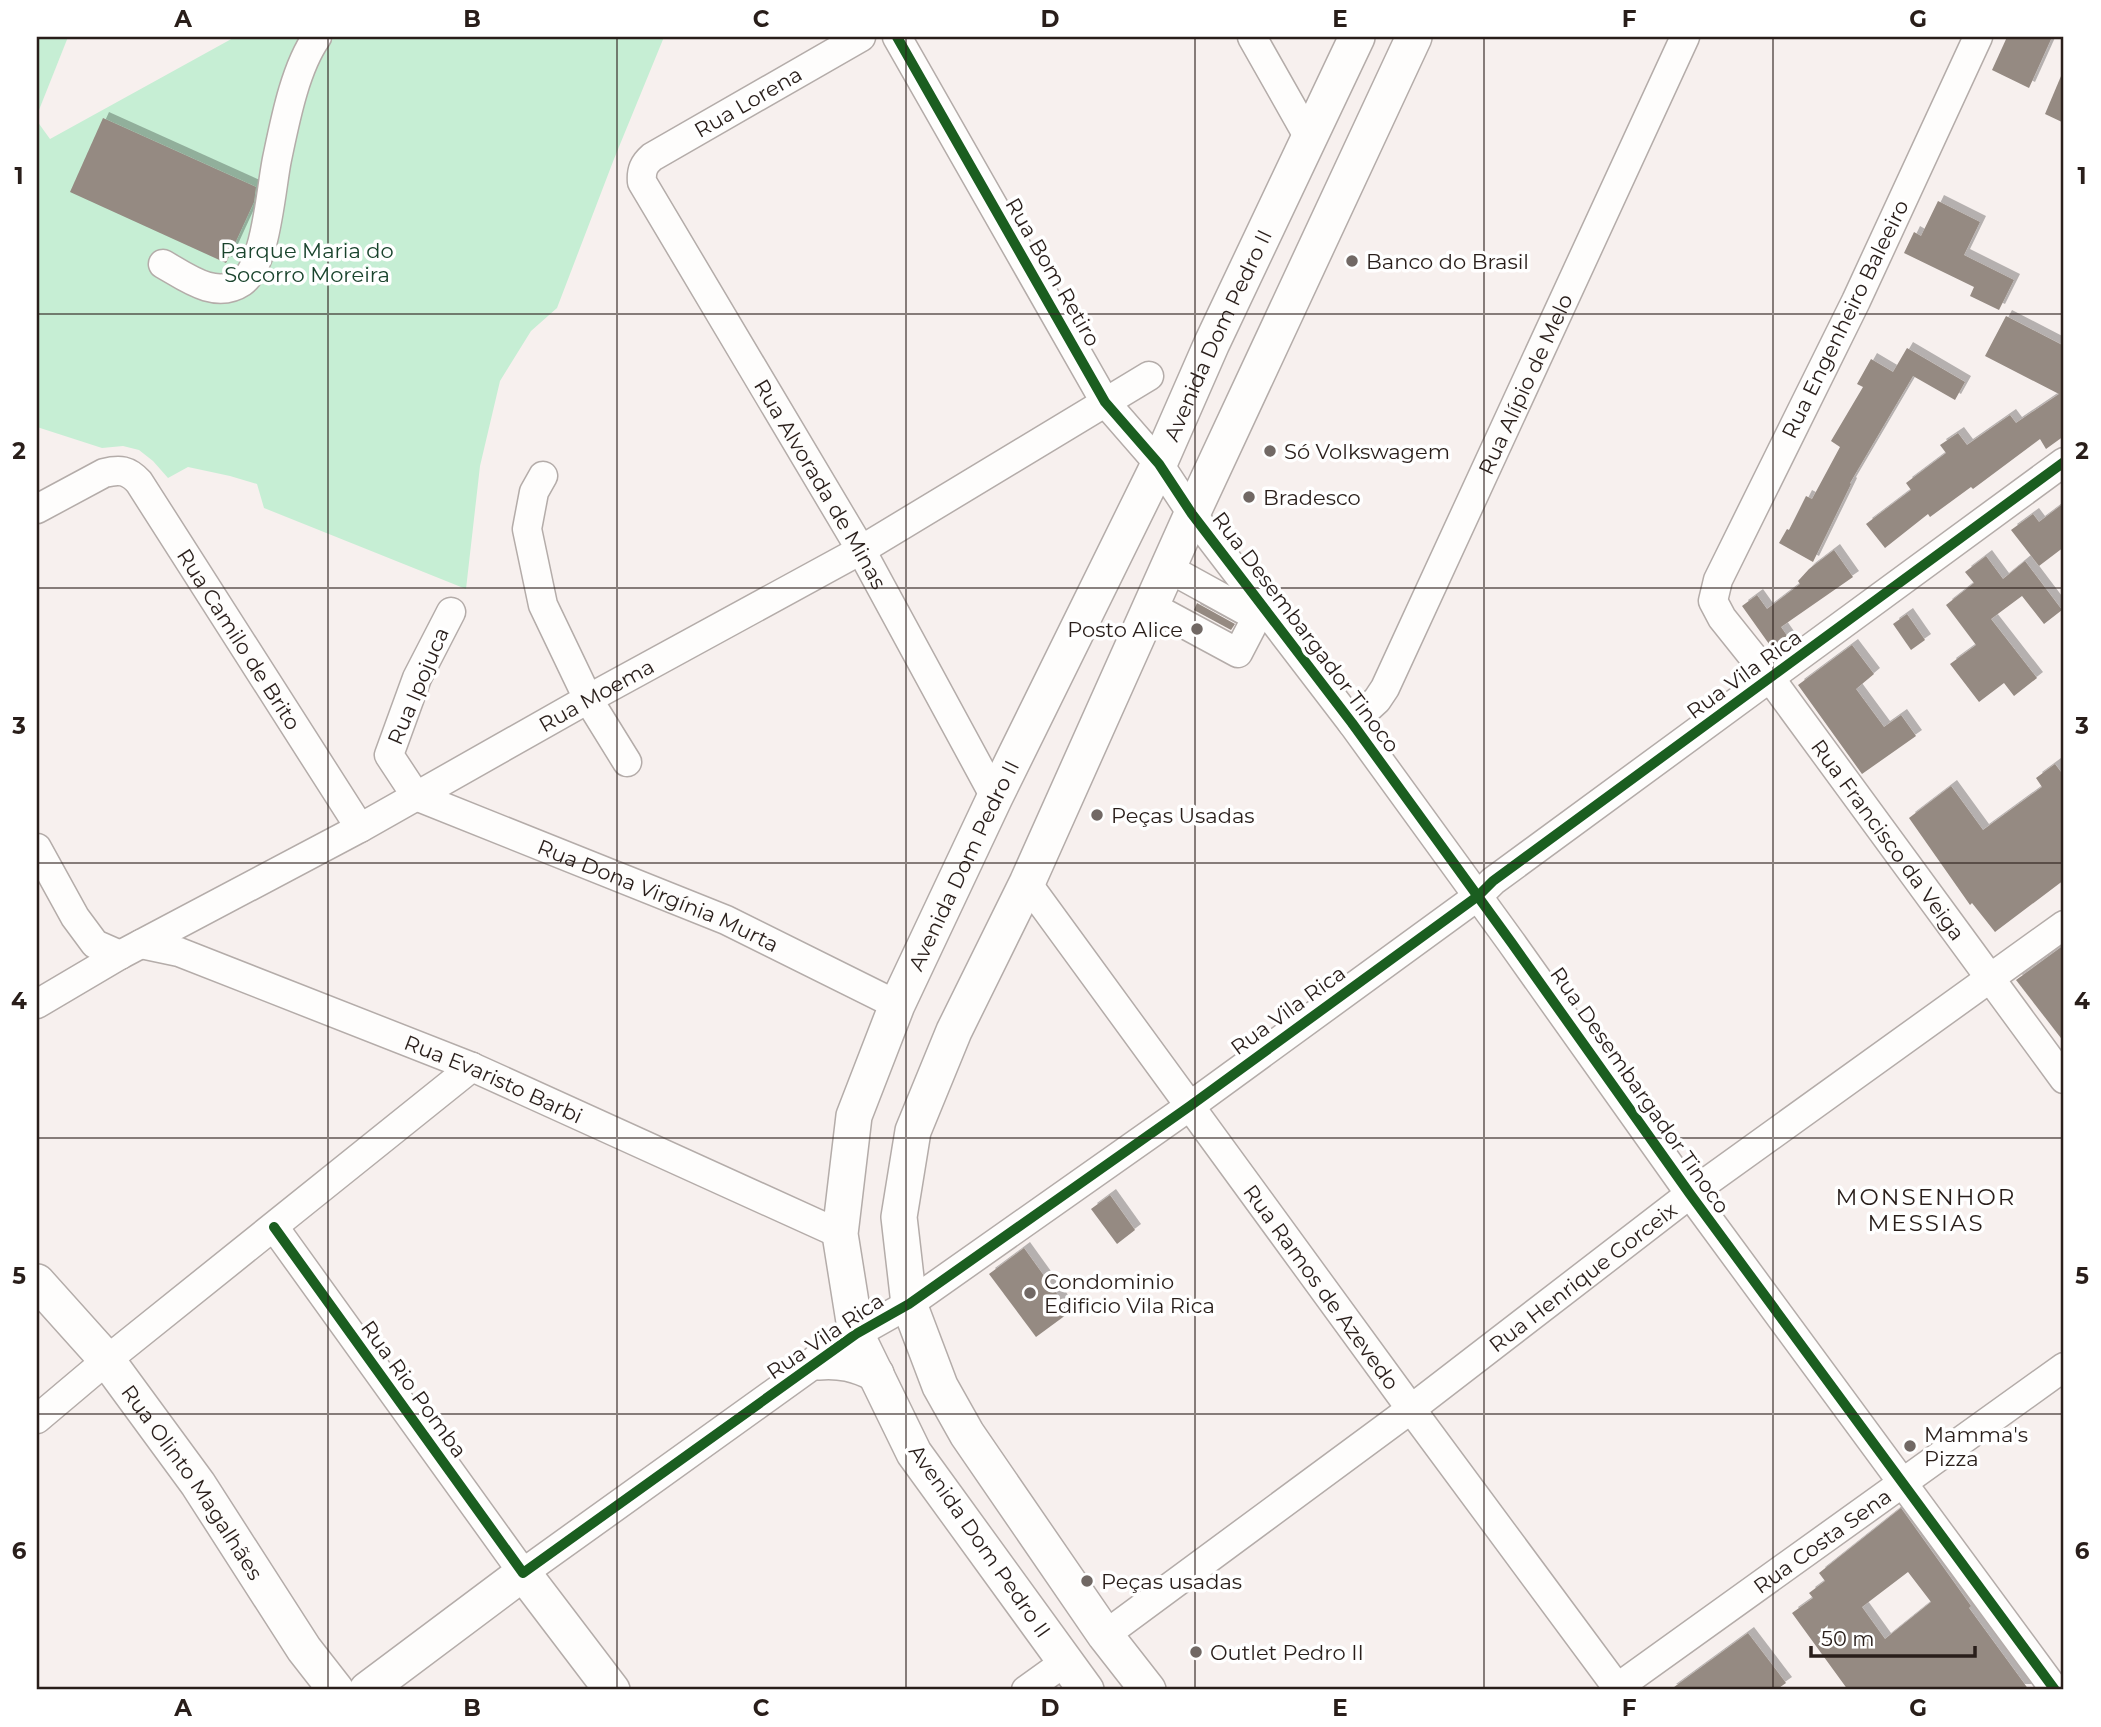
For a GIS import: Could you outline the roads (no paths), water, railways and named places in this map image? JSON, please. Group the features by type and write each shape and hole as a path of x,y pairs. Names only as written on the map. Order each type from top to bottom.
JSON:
{"main road":[{"name":"Avenida Dom Pedro II","path":"1086,1690 914,1453 856,1334 840,1234 854,1116 897,1005 995,797 1159,464 1212,343 1357,37"},
{"path":"1147,1690 1105,1635 967,1434 940,1387 909,1304 899,1217 913,1131 954,1031 1027,883 1192,514 1415,37"},
{"name":"Rua Olinto Magalhães","path":"37,1282 107,1360 198,1484 304,1649 336,1690"},
{"path":"818,1362 842,1361 876,1374"},
{"name":"Rua Vila Rica","path":"367,1690 523,1573"},
{"name":"Rua Rio Pomba","path":"523,1573 612,1690"}],"street":[{"path":"163,264 201,286 225,289 244,282 257,263 277,158 297,80 306,52 317,37"},
{"name":"Rua Lorena","path":"641,173 645,163 652,157 861,37"},
{"name":"Rua Bom Retiro","path":"897,37 1105,402 1159,464 1192,514"},
{"path":"1252,37 1308,136"},
{"name":"Rua Alípio de Melo","path":"1352,723 1370,707 1385,688 1685,37"},
{"name":"Rua Engenheiro Baleeiro","path":"1713,601 1718,580 1856,301 1978,37"},
{"name":"Rua Alvorada de Minas","path":"641,173 645,189 861,550 995,797"},
{"name":"Rua Moema","path":"37,1003 130,950 360,828 588,699 861,550 1149,376"},
{"name":"Rua Vila Rica","path":"523,1573 856,1334 909,1304 1190,1106 2064,463"},
{"name":"Rua Camilo de Brito","path":"37,509 104,473 115,470 124,471 139,482 360,828"},
{"path":"543,476 534,492 527,529 543,605 588,699 627,762"},
{"name":"Rua Desembargador Tinoco","path":"1192,514 1221,551 1260,611 1352,723 1690,1194 2055,1690"},
{"path":"1182,622 1221,551"},
{"path":"1151,606 1238,653 1260,611 1168,568"},
{"name":"Rua Francisco da Veiga","path":"1713,601 1722,618 1770,678 2064,1079"},
{"name":"Rua Ipojuca","path":"416,796 389,755 418,678 451,612"},
{"name":"Rua Dona Virgínia Murta","path":"416,796 726,920 897,1005"},
{"name":"Rua Evaristo Barbi","path":"37,848 75,918 95,944 130,950 179,952 472,1068 840,1234"},
{"name":"Rua Ramos de Azevedo","path":"1027,883 1617,1690"},
{"name":"Rua Henrique Gorceix","path":"1105,1635 1411,1409 1690,1194 2064,925"},
{"path":"37,1419 472,1068"},
{"name":"Rua Rio Pomba","path":"274,1227 523,1573"},
{"name":"Rua Costa Sena","path":"1617,1690 2064,1367"},
{"path":"1026,1690 1065,1662"}],"place":[{"name":"Banco do Brasil","path":"1352,261"},
{"name":"Só Volkswagem","path":"1270,451"},
{"name":"Bradesco","path":"1249,497"},
{"name":"Posto Alice","path":"1197,629"},
{"name":"Peças Usadas","path":"1097,815"},
{"name":"Condominio Edificio Vila Rica","path":"1030,1293"},
{"name":"Mamma's Pizza","path":"1910,1446"},
{"name":"Peças usadas","path":"1087,1581"},
{"name":"Outlet Pedro II","path":"1196,1652"}],"district":[{"name":"MONSENHOR MESSIAS","path":"1926,1210"}],"park label":[{"name":"Parque Maria do Socorro Moreira","path":"307,262"}]}
